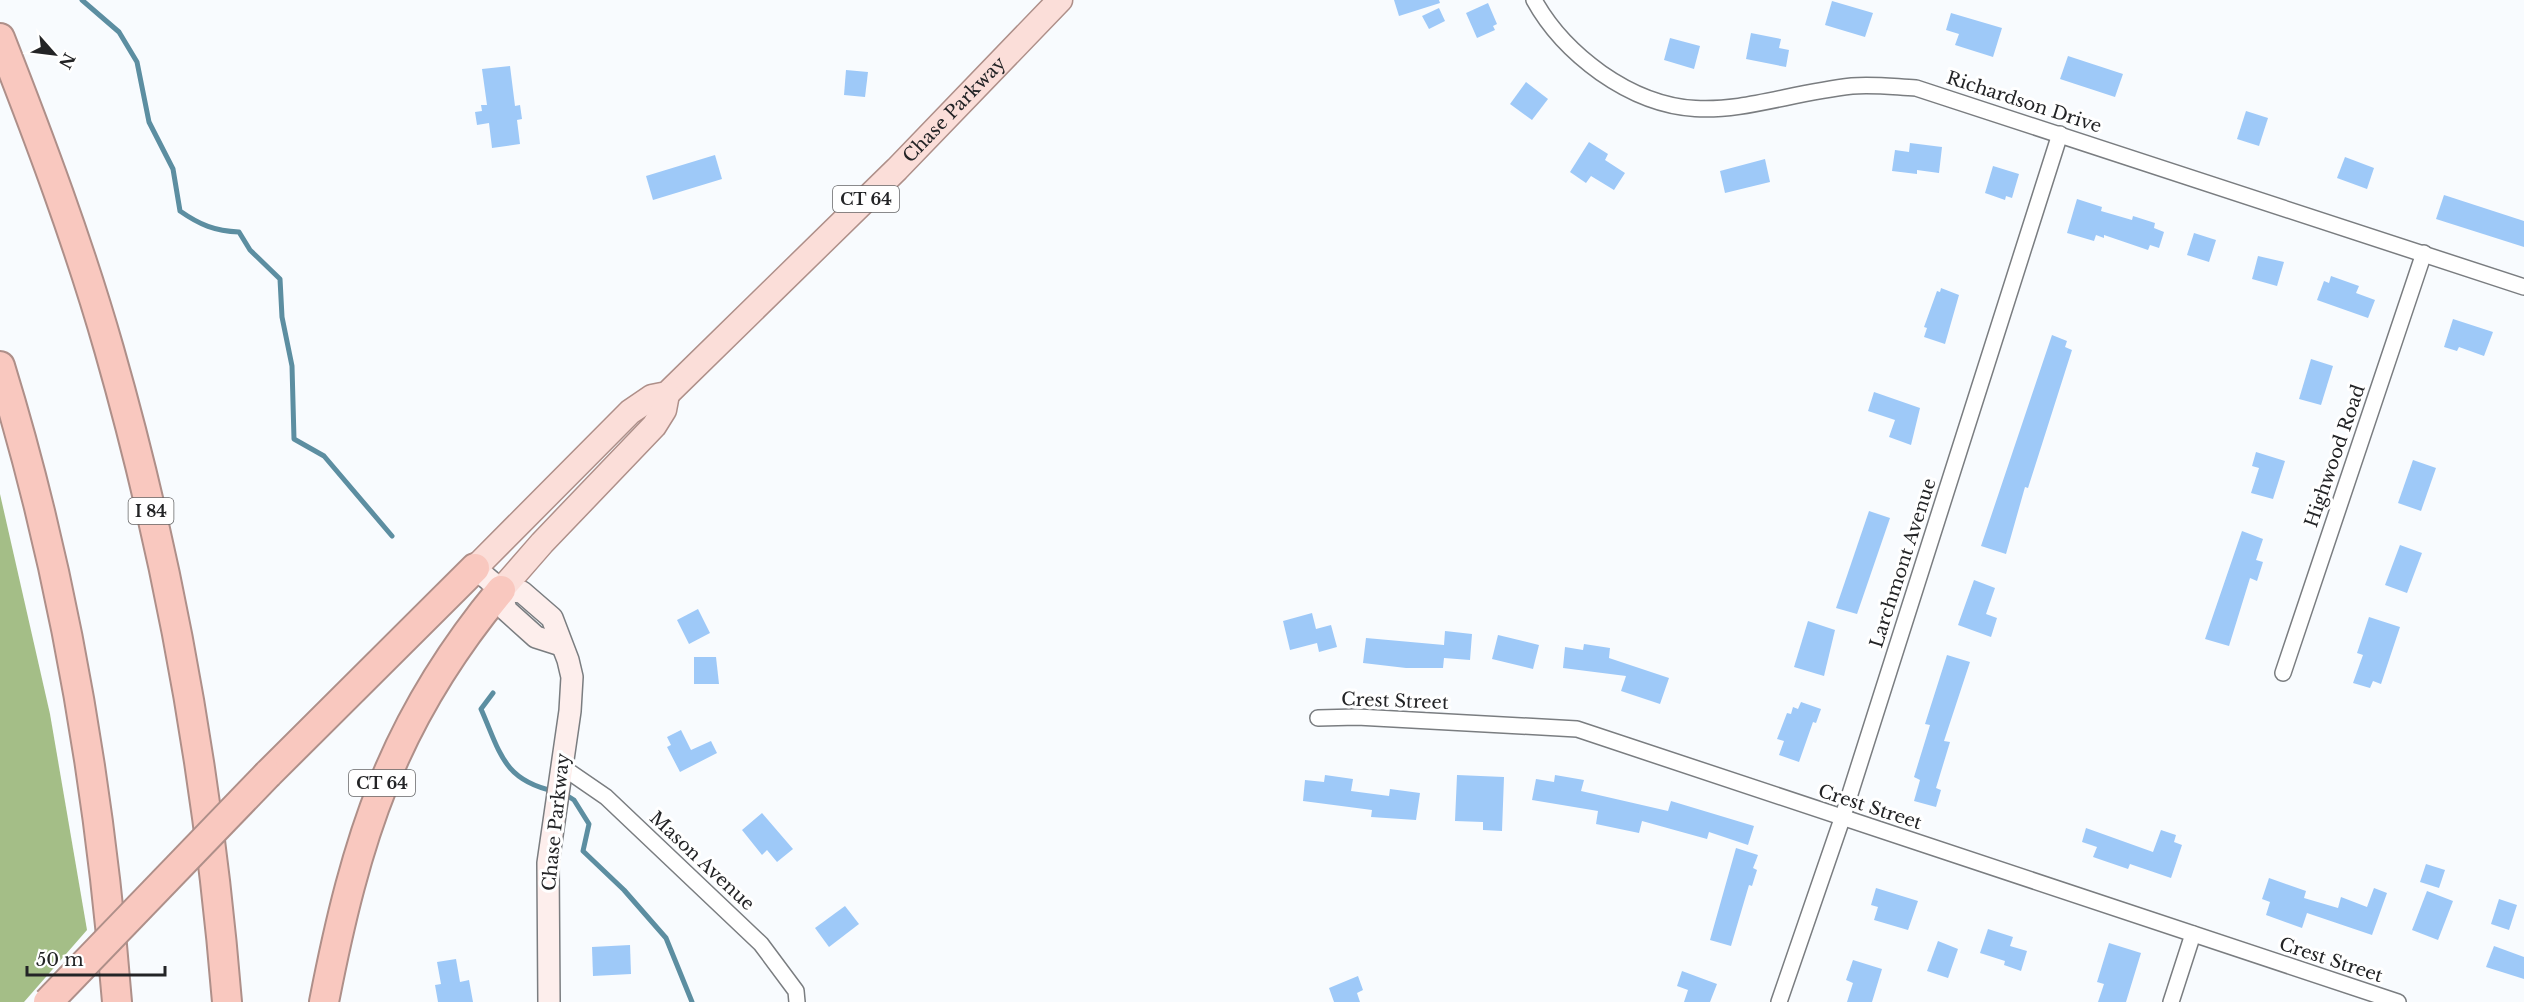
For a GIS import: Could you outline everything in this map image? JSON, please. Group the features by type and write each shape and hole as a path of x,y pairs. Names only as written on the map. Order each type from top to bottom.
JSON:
{"highway":[{"name":"I 84","path":"0,38 55,182 95,305 131,429 151,513 174,619 206,809 227,1002"},
{"path":"0,366 44,535 78,697 104,866 117,1002"},
{"name":"CT 64","path":"48,1002 268,774 475,568"},
{"name":"CT 64","path":"324,1002 353,870 387,770 424,697 467,632 501,590"}],"main road":[{"name":"Chase Parkway","path":"549,1002 547,886 556,792 572,692 568,660 552,618 522,592 501,590 475,568 630,412 649,399 667,394 897,169 1060,0"},
{"name":"Chase Parkway","path":"501,590 557,526 654,426 664,410 667,394"}],"street":[{"name":"Richardson Drive","path":"1534,0 1563,42 1584,61 1639,96 1671,107 1702,110 1742,107 1853,86 1916,88 2424,252 2524,287"},
{"name":"Larchmont Avenue","path":"1779,1002 1842,819 2060,134"},
{"name":"Highwood Road","path":"2283,673 2424,252"},
{"name":"Crest Street","path":"1318,718 1357,717 1577,729 2398,1002"},
{"name":"Mason Avenue","path":"561,766 606,797 761,944 796,991 797,1002"},
{"path":"2171,1002 2193,934"}],"green space":[{"path":"0,494 50,714 87,930 24,1002 0,1002"}],"building":[{"path":"1394,0 1439,0 1440,3 1399,16"},
{"path":"1832,1 1873,13 1865,37 1825,25"},
{"path":"1488,3 1497,24 1493,26 1495,30 1477,38 1466,13"},
{"path":"1439,8 1445,21 1429,29 1422,16"},
{"path":"1951,13 2002,28 1993,57 1955,45 1959,34 1946,30"},
{"path":"1751,33 1781,39 1779,48 1789,50 1786,67 1746,59"},
{"path":"1670,38 1700,46 1694,69 1664,60"},
{"path":"2068,56 2123,74 2115,97 2060,79"},
{"path":"510,66 515,106 520,105 522,119 517,120 520,144 492,148 489,123 477,125 475,112 482,111 481,105 487,105 482,69"},
{"path":"846,70 868,72 865,97 844,95"},
{"path":"1526,82 1548,99 1532,120 1510,104"},
{"path":"2246,111 2268,118 2259,146 2237,139"},
{"path":"1589,142 1608,154 1605,160 1625,173 1614,190 1591,176 1586,183 1570,172"},
{"path":"1910,143 1942,147 1939,173 1917,170 1917,174 1892,171 1895,150 1909,152"},
{"path":"715,155 722,179 653,200 646,176"},
{"path":"2345,157 2374,168 2367,189 2337,178"},
{"path":"1765,159 1770,182 1725,193 1720,171"},
{"path":"1993,166 2019,174 2012,198 2006,196 2005,200 1985,193"},
{"path":"2444,195 2524,221 2524,247 2436,219"},
{"path":"2077,199 2102,207 2101,211 2132,220 2133,216 2155,223 2154,228 2164,232 2159,248 2150,245 2148,250 2104,235 2104,238 2096,235 2094,241 2067,233"},
{"path":"2194,233 2216,240 2209,262 2187,255"},
{"path":"2258,256 2284,262 2277,286 2252,279"},
{"path":"2331,276 2359,286 2356,293 2375,300 2368,318 2317,300 2324,281 2329,283"},
{"path":"1941,288 1959,295 1945,344 1924,337 1927,328 1924,327 1937,291 1940,292"},
{"path":"2453,319 2493,332 2484,356 2459,347 2457,351 2444,347"},
{"path":"2052,335 2067,341 2065,347 2072,350 2028,488 2025,487 2006,554 1981,546"},
{"path":"2311,359 2333,366 2321,405 2299,399"},
{"path":"1874,392 1920,408 1911,445 1889,437 1895,420 1868,411"},
{"path":"2256,452 2285,461 2273,499 2251,493 2259,468 2252,466"},
{"path":"2413,460 2436,468 2421,511 2398,503"},
{"path":"1869,511 1890,518 1857,614 1836,608"},
{"path":"2242,531 2263,539 2256,560 2263,562 2257,581 2250,578 2229,646 2205,639"},
{"path":"2400,545 2422,553 2407,593 2385,585"},
{"path":"1974,580 1995,588 1986,614 1997,618 1991,637 1958,625"},
{"path":"698,609 710,633 689,644 677,620"},
{"path":"1312,613 1316,629 1331,625 1337,647 1319,652 1317,643 1290,650 1283,621"},
{"path":"2369,617 2400,627 2381,684 2373,681 2370,688 2353,683 2363,655 2357,653"},
{"path":"1808,621 1835,630 1824,676 1794,667"},
{"path":"1445,631 1472,634 1470,660 1444,658 1443,668 1406,668 1363,663 1366,638 1444,645"},
{"path":"1498,635 1539,645 1533,669 1492,659"},
{"path":"1584,644 1610,648 1609,658 1669,678 1660,704 1621,691 1626,676 1563,668 1565,647 1583,650"},
{"path":"1947,655 1970,662 1944,741 1950,742 1936,788 1941,790 1936,807 1914,801 1920,780 1914,777 1930,725 1925,724"},
{"path":"694,657 716,657 719,684 694,684"},
{"path":"1801,702 1821,709 1816,723 1813,722 1799,762 1779,755 1784,741 1777,739 1787,713 1791,714 1793,707 1798,709"},
{"path":"681,730 691,750 711,741 717,753 680,772 667,747 671,745 667,737"},
{"path":"1325,775 1353,779 1351,791 1389,796 1390,789 1420,793 1416,820 1371,817 1372,810 1303,801 1305,780 1324,782"},
{"path":"1457,775 1504,777 1502,831 1483,830 1483,822 1455,821"},
{"path":"1555,775 1584,780 1581,791 1668,811 1671,801 1754,826 1748,845 1709,832 1707,839 1642,821 1639,833 1596,824 1598,811 1532,800 1536,779 1554,782"},
{"path":"762,813 793,849 777,862 767,850 762,855 742,830"},
{"path":"2086,828 2153,852 2161,830 2176,835 2174,842 2182,845 2171,878 2130,864 2128,869 2093,857 2097,847 2082,842"},
{"path":"1736,848 1758,855 1753,868 1757,870 1752,886 1749,885 1731,946 1710,940"},
{"path":"2426,864 2445,870 2439,888 2420,882"},
{"path":"2269,878 2306,891 2304,898 2338,908 2341,897 2367,907 2374,888 2387,893 2372,935 2307,913 2302,928 2266,915 2270,902 2262,899"},
{"path":"1876,888 1918,901 1908,930 1874,920 1878,907 1871,905"},
{"path":"2427,891 2453,901 2438,940 2412,930"},
{"path":"2499,899 2517,905 2509,930 2491,924"},
{"path":"845,906 859,924 829,947 815,928"},
{"path":"1988,929 2013,937 2010,946 2027,951 2021,971 2004,965 2005,961 1980,953"},
{"path":"1938,941 1958,949 1948,978 1927,971"},
{"path":"2109,943 2141,953 2126,1002 2098,1002 2104,984 2097,982"},
{"path":"630,945 631,974 593,976 592,947"},
{"path":"2494,946 2524,957 2524,979 2486,967"},
{"path":"456,959 460,982 469,980 473,1002 438,1002 435,985 441,984 437,962"},
{"path":"1853,960 1882,969 1872,1002 1847,1002 1853,983 1846,980"},
{"path":"1682,971 1717,984 1710,1002 1684,1002 1688,990 1677,986"},
{"path":"1358,976 1363,990 1357,993 1360,1002 1334,1002 1329,988"}],"waterway":[{"path":"82,0 119,32 137,62 149,122 173,169 180,211 208,226 239,232 250,250 280,279 282,317 292,366 294,439 324,456 392,536"},
{"path":"493,693 481,709 499,751 514,772 524,780 554,791"},
{"path":"563,793 574,800 589,824 583,851 624,890 666,938 692,1002"}]}
